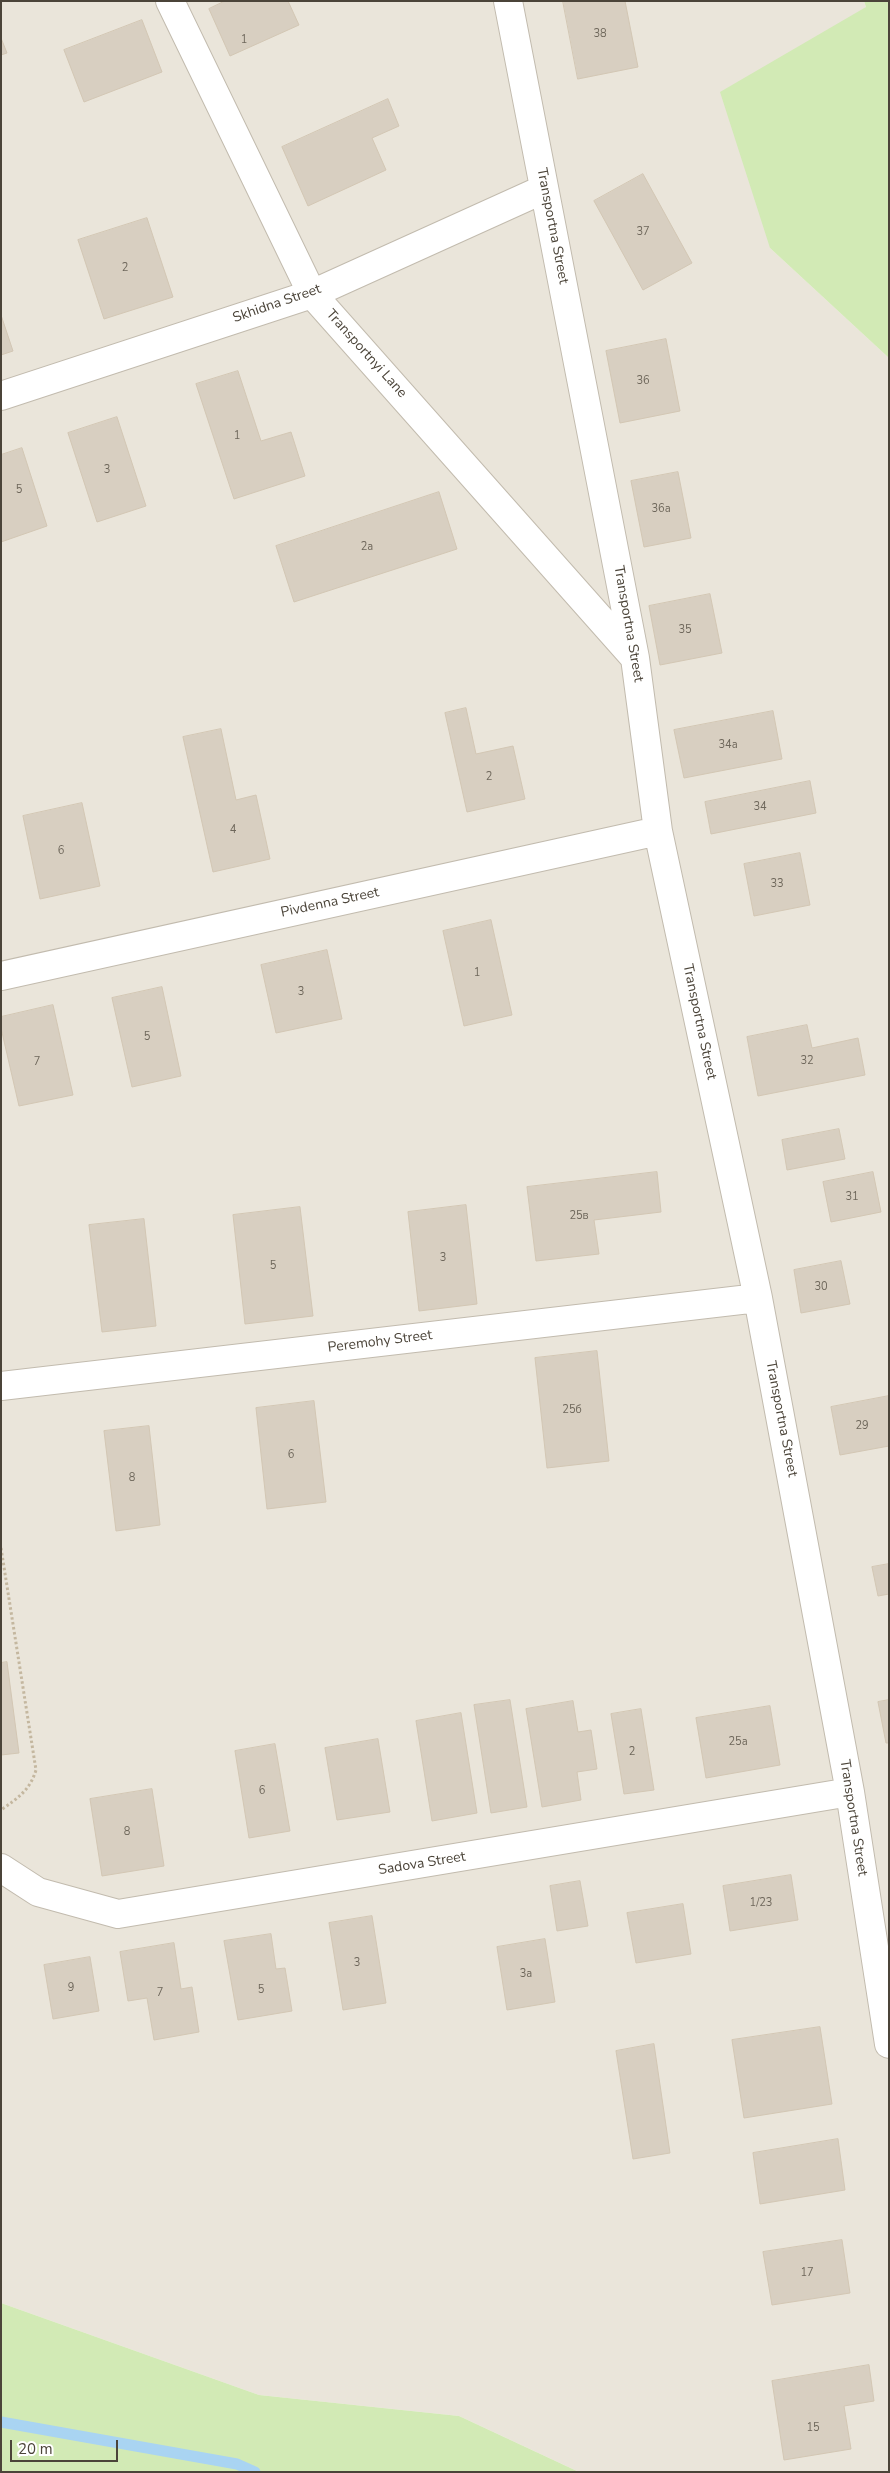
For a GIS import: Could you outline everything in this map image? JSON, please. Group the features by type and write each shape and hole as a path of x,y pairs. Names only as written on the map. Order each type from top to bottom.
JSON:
{"street":[{"name":"Transportnyi Lane","path":"170,1 312,294 635,658"},
{"name":"Transportna Street","path":"508,1 635,658 658,831 758,1298 850,1792 889,2044"},
{"name":"Skhidna Street","path":"1,396 312,294 544,189"},
{"name":"Pivdenna Street","path":"1,976 658,831"},
{"name":"Peremohy Street","path":"1,1386 758,1298"},
{"name":"Sadova Street","path":"1,1868 38,1892 118,1914 850,1792"}],"path":[{"path":"1,1548 36,1770 31,1785 20,1797 1,1810"}],"shaded area":[{"path":"1,1 864,1 866,7 770,248 889,358 889,2472 579,2472 459,2416 259,2395 1,2303"}],"green space":[{"path":"864,1 889,1 889,358 770,248 720,92 866,7"},
{"path":"1,2303 259,2395 459,2416 579,2472 1,2472"}],"building":[{"path":"225,1 288,1 299,25 230,56 209,9"},
{"path":"563,1 625,1 638,67 578,79"},
{"path":"142,20 162,72 84,102 64,50"},
{"path":"1,38 7,53 1,55"},
{"path":"388,99 399,126 372,138 386,170 308,206 282,147"},
{"path":"643,174 692,263 643,290 594,201"},
{"path":"147,218 173,297 104,319 78,240"},
{"path":"1,315 13,351 1,355"},
{"path":"666,339 680,411 620,423 606,351"},
{"path":"238,371 261,441 291,432 305,476 234,499 196,384"},
{"path":"117,417 146,506 97,522 68,433"},
{"path":"22,448 47,526 1,542 1,455"},
{"path":"678,472 691,538 644,547 631,481"},
{"path":"439,492 457,549 294,602 276,546"},
{"path":"710,594 722,653 660,665 649,606"},
{"path":"466,708 476,754 513,746 525,799 467,812 445,713"},
{"path":"773,711 782,759 684,778 674,730"},
{"path":"221,729 236,800 256,795 270,859 213,872 183,737"},
{"path":"810,781 816,813 711,834 705,802"},
{"path":"82,803 100,886 40,899 23,816"},
{"path":"800,853 810,905 754,916 744,864"},
{"path":"491,920 512,1015 464,1026 443,931"},
{"path":"327,950 342,1019 276,1033 261,965"},
{"path":"162,987 181,1076 132,1087 112,998"},
{"path":"53,1005 73,1095 19,1106 1,1028 1,1017"},
{"path":"807,1025 812,1048 858,1038 865,1075 758,1096 747,1037"},
{"path":"839,1129 845,1159 787,1170 782,1140"},
{"path":"657,1172 661,1212 594,1220 599,1254 536,1261 527,1187"},
{"path":"873,1172 881,1212 831,1222 823,1182"},
{"path":"466,1205 477,1304 419,1311 408,1212"},
{"path":"300,1207 313,1316 245,1324 233,1215"},
{"path":"144,1219 156,1326 102,1332 89,1225"},
{"path":"841,1261 850,1304 801,1313 794,1270"},
{"path":"597,1351 609,1461 547,1468 535,1358"},
{"path":"889,1396 889,1446 840,1455 831,1407"},
{"path":"314,1401 326,1502 267,1509 256,1408"},
{"path":"149,1426 160,1525 116,1531 104,1431"},
{"path":"889,1564 889,1594 878,1596 872,1567"},
{"path":"7,1662 19,1753 1,1755 1,1663"},
{"path":"510,1700 527,1807 491,1813 474,1705"},
{"path":"889,1700 889,1743 886,1743 878,1702"},
{"path":"573,1701 578,1732 591,1730 597,1769 577,1772 581,1800 542,1807 526,1709"},
{"path":"770,1706 780,1765 706,1778 696,1718"},
{"path":"641,1709 654,1790 624,1794 611,1714"},
{"path":"461,1713 477,1813 432,1821 416,1721"},
{"path":"378,1739 390,1812 337,1820 325,1748"},
{"path":"275,1744 290,1831 249,1838 235,1751"},
{"path":"152,1789 164,1866 102,1876 90,1799"},
{"path":"791,1875 798,1920 730,1931 723,1886"},
{"path":"580,1881 588,1926 557,1931 550,1886"},
{"path":"683,1904 691,1954 636,1963 627,1913"},
{"path":"372,1916 386,2003 343,2010 329,1923"},
{"path":"271,1934 276,1969 285,1968 292,2011 238,2020 224,1941"},
{"path":"545,1939 555,2002 507,2010 497,1947"},
{"path":"174,1943 181,1989 192,1987 199,2032 154,2040 147,1998 128,2001 120,1952"},
{"path":"90,1957 99,2011 53,2019 44,1965"},
{"path":"820,2027 832,2104 744,2118 732,2040"},
{"path":"654,2044 670,2153 633,2159 616,2051"},
{"path":"838,2139 845,2190 760,2204 753,2153"},
{"path":"842,2240 850,2293 772,2305 763,2252"},
{"path":"869,2365 874,2401 844,2406 851,2449 784,2460 772,2381"}],"waterway":[{"path":"1,2422 237,2464 255,2472"}]}
